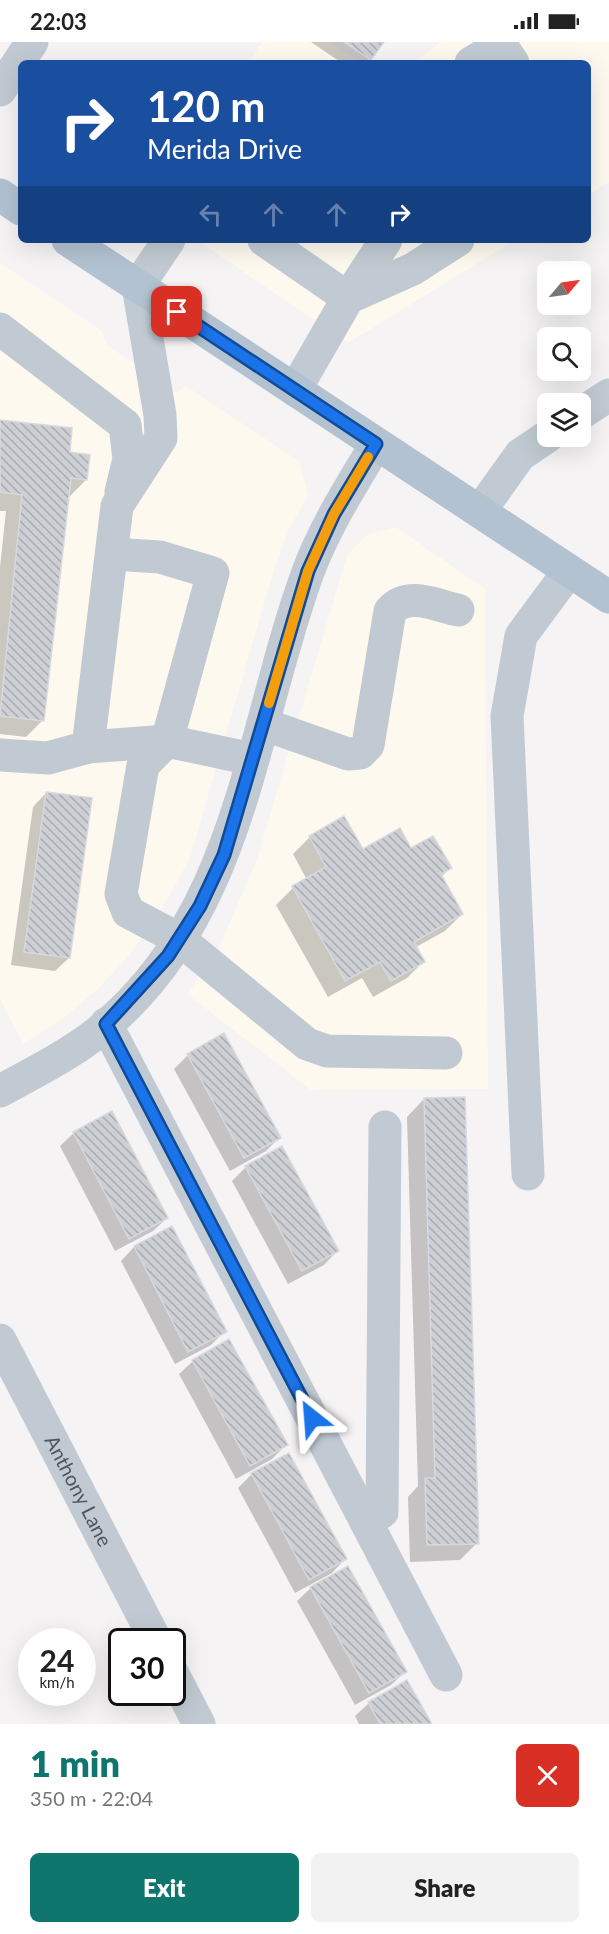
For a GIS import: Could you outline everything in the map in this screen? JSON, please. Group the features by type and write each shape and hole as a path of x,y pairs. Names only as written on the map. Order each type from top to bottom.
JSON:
{"main road":[{"path":"0,195 18,207"},
{"path":"73,243 609,597"}],"street":[{"path":"20,60 32,42"},
{"path":"476,60 501,45 511,60"},
{"path":"0,90 18,63"},
{"path":"117,506 162,438 138,286 167,243"},
{"path":"268,243 348,298"},
{"path":"295,390 348,298 384,243"},
{"path":"348,298 413,268 453,243"},
{"path":"2,342 89,397 125,425 129,459 117,506 88,747"},
{"path":"591,406 609,394"},
{"path":"480,510 520,455 537,443"},
{"path":"0,1091 60,1058 106,1024 133,997 179,939 200,906 224,855 308,571 334,514 376,444"},
{"path":"112,554 160,557 213,573 167,741 142,765 121,894 128,912 179,939 307,1044 327,1051 446,1053"},
{"path":"528,1174 507,717 521,636 569,571"},
{"path":"263,724 348,754 360,753 368,745 390,611 398,603 414,599 458,610"},
{"path":"0,755 48,758 88,747 167,741 252,759"},
{"path":"106,1024 446,1675"},
{"path":"366,1521 382,1512 385,1127"},
{"name":"Anthony Lane","path":"0,1340 149,1628"},
{"path":"186,1698 200,1724"}],"shaded area":[{"path":"262,42 330,42 356,60 250,60"},
{"path":"441,42 609,42 609,182 591,193 591,60 417,60"},
{"path":"201,243 510,243 348,343"},
{"path":"0,263 102,331 106,344 175,393 186,386 300,462 308,496 289,529 273,573 190,858 166,902 131,953 100,987 60,1021 23,1044 0,999"},
{"path":"396,527 485,589 488,1089 311,1090 187,994 217,952 256,862 347,555 368,534"}],"building":[{"path":"344,42 384,42 371,60"},
{"path":"0,420 72,428 70,452 90,455 87,480 71,478 44,721 0,716 22,495 0,492"},
{"path":"46,792 92,798 70,958 24,952"},
{"path":"344,816 363,849 400,828 411,848 433,836 452,868 441,874 463,914 414,942 425,962 391,981 380,962 345,981 292,886 326,867 309,836"},
{"path":"224,1033 281,1138 244,1158 187,1054"},
{"path":"465,1097 479,1544 427,1545 425,1478 435,1478 424,1098"},
{"path":"112,1111 168,1218 129,1239 73,1132"},
{"path":"282,1146 339,1251 302,1271 245,1166"},
{"path":"172,1226 227,1332 188,1352 134,1246"},
{"path":"229,1339 288,1445 250,1466 192,1360"},
{"path":"289,1453 347,1559 309,1580 251,1473"},
{"path":"348,1566 407,1672 369,1693 310,1587"},
{"path":"407,1680 432,1724 380,1724 368,1702"}],"slow traffic":[{"path":"269,703 308,571 334,514 368,457"}],"route":[{"path":"177,312 376,444 334,514 308,571 224,855 200,906 168,956 106,1024 312,1418"}]}
